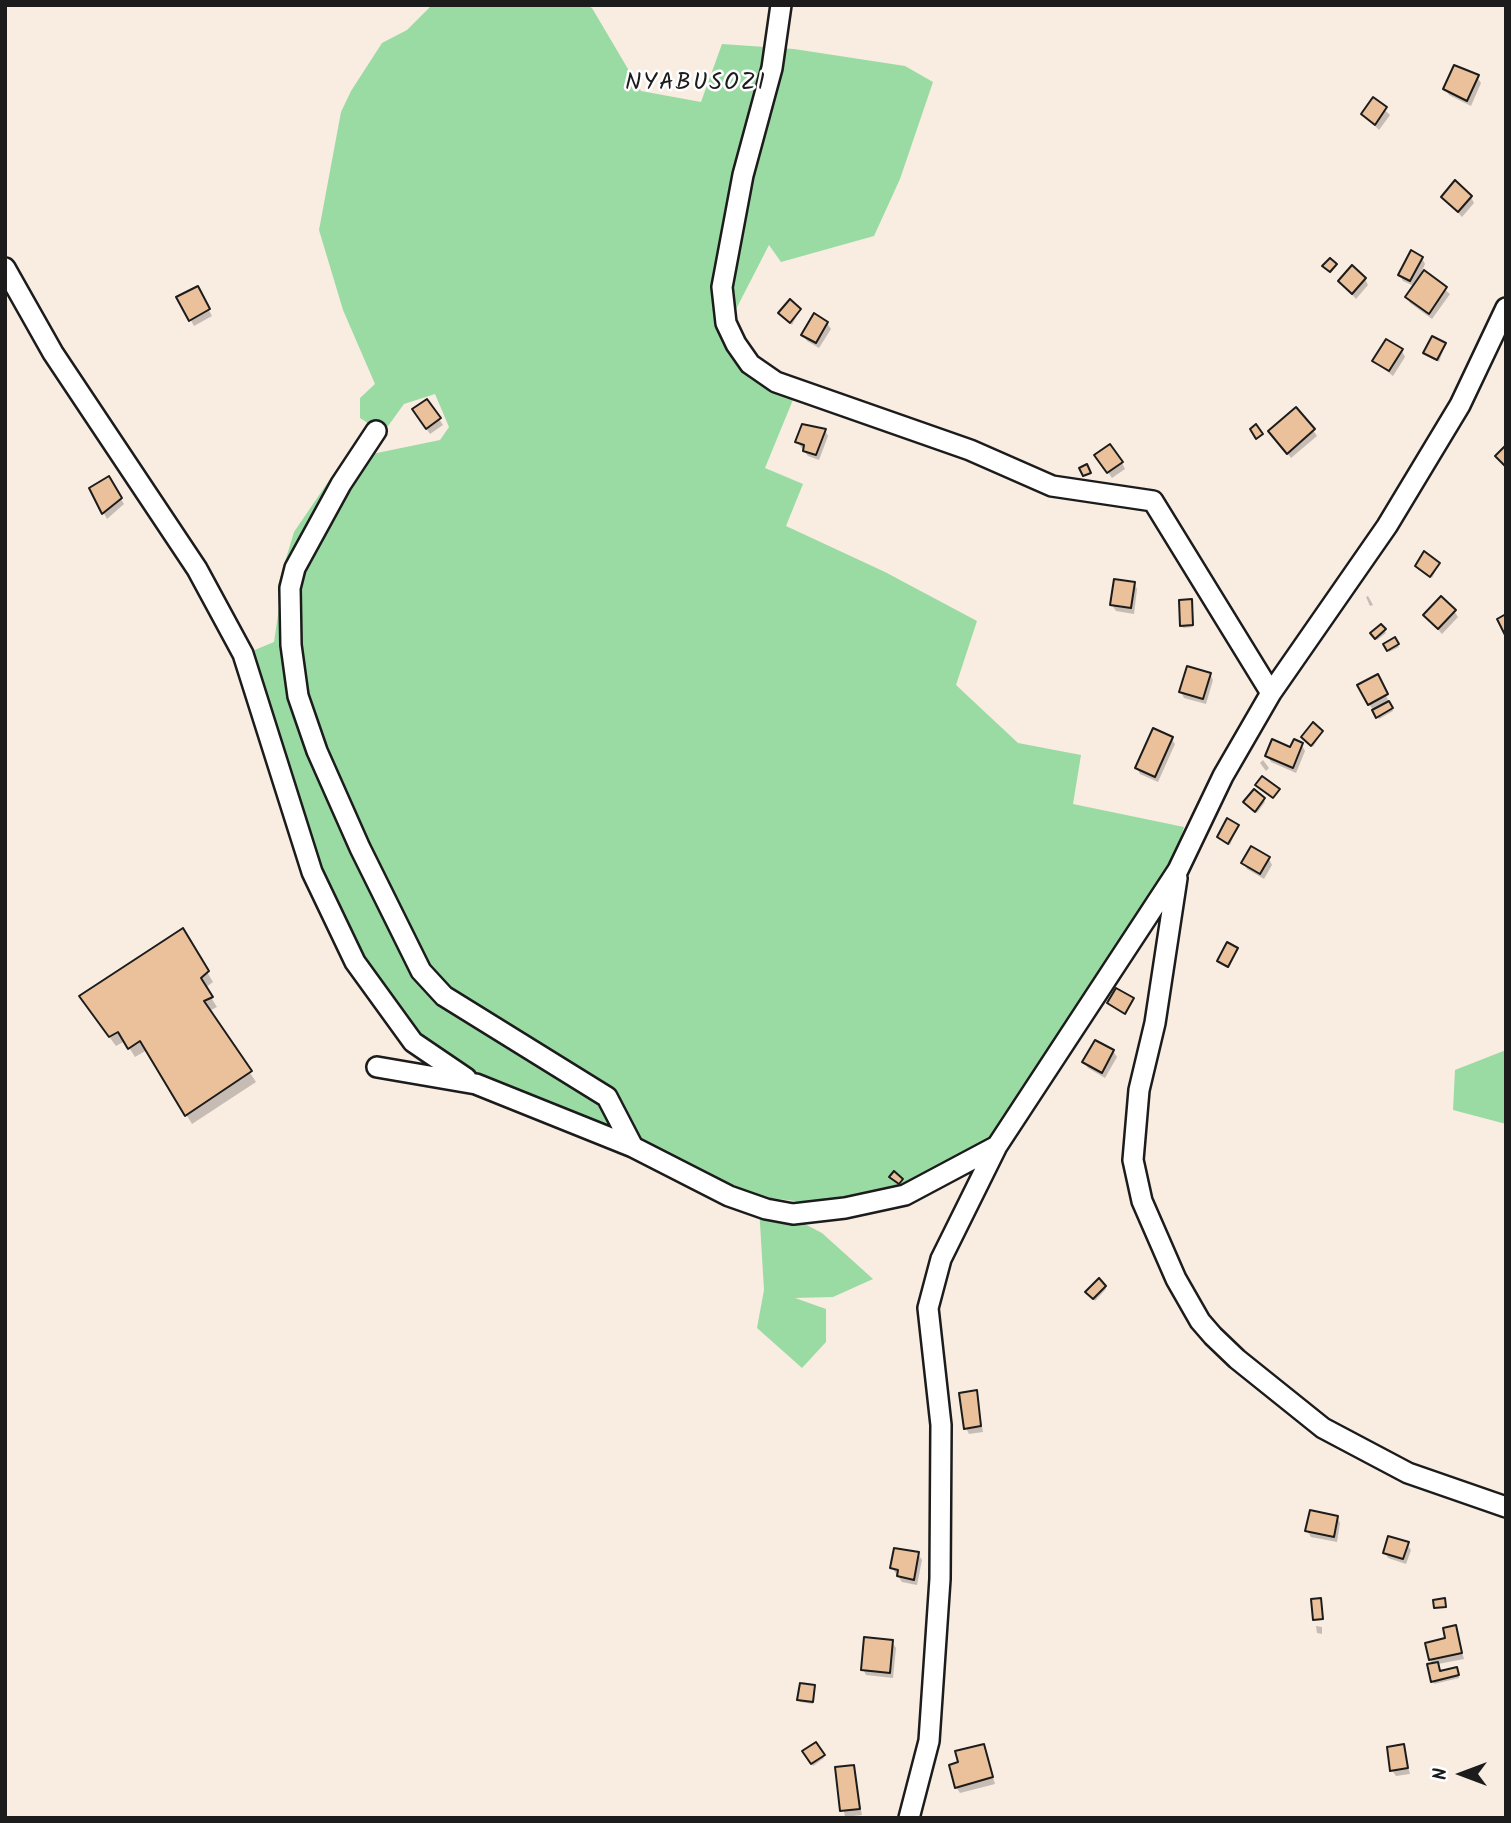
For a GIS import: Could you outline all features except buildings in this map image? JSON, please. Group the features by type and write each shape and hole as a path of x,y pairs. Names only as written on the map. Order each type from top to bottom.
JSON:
{"street":[{"path":"781,5 772,68 743,175 722,287 726,323 736,344 750,363 776,382 970,450 1052,486 1153,501 1271,693"},
{"path":"5,268 53,353 197,569 243,654 312,872 355,962 413,1042 476,1084 633,1147 729,1196 766,1209 793,1214 850,1208 905,1195 997,1146"},
{"path":"909,1818 929,1741 940,1566 942,1425 929,1308 941,1259 997,1146 1178,870 1223,776 1271,693 1387,526 1460,405 1506,308"},
{"path":"376,431 334,496 295,568 290,587 291,645 298,696 317,751 360,848 421,971 444,996 607,1097 633,1147"},
{"path":"1178,870 1155,1023 1139,1090 1133,1160 1142,1201 1176,1279 1200,1321 1213,1336 1237,1359 1323,1428 1408,1474 1506,1507"},
{"path":"377,1067 476,1084"}],"green space":[{"path":"432,5 586,5 592,8 641,91 701,102 722,44 794,49 905,66 933,82 900,179 874,236 781,262 769,245 731,319 755,361 797,390 765,468 803,484 786,526 885,572 977,621 956,685 1018,743 1081,755 1073,804 1184,827 1173,863 995,1137 919,1187 852,1208 746,1195 478,1084 395,1015 313,872 245,654 274,642 279,608 278,585 294,532 343,460 440,440 449,427 435,394 404,404 383,433 360,418 360,398 375,384 343,310 319,230 341,112 351,91 382,43 407,30"},
{"path":"1506,1050 1506,1124 1453,1110 1455,1070"},
{"path":"759,1207 787,1215 822,1233 873,1279 833,1297 795,1298 826,1309 826,1342 802,1368 757,1328 764,1290"}],"district":[{"name":"NYABUSOZI","path":"696,85"}]}
